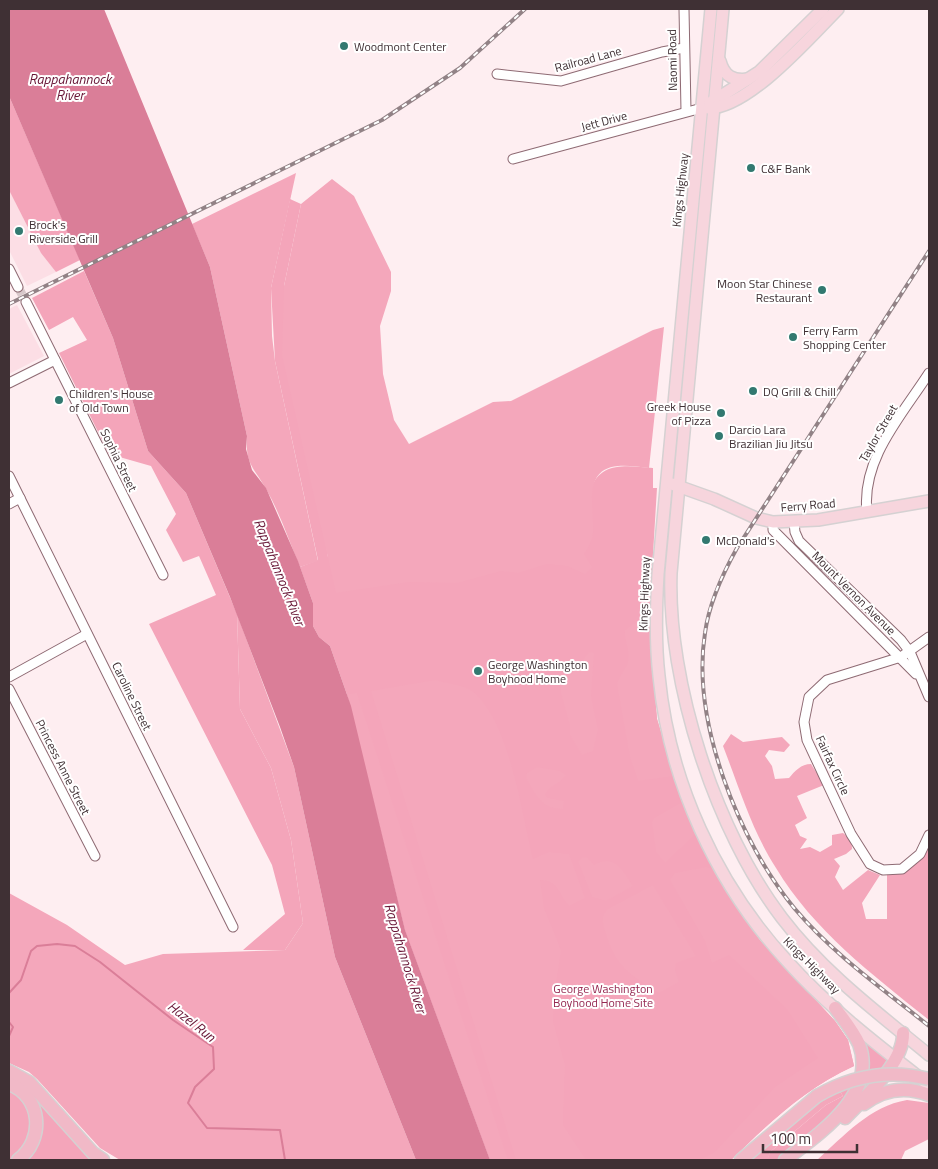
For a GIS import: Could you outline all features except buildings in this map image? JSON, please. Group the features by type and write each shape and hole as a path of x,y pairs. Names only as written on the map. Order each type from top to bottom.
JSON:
{"highway":[{"path":"785,1160 836,1117 859,1086 862,1066 860,1046 836,1008"},
{"path":"844,1119 896,1059 902,1047 903,1033"},
{"path":"9,1071 29,1082 93,1152 103,1160"},
{"path":"741,1160 816,1096 839,1084 867,1076 895,1074 929,1079"},
{"path":"9,1084 25,1094 36,1115 33,1140 26,1154 18,1160"},
{"path":"796,1160 844,1119 867,1102 887,1092 904,1089 929,1095"}],"main road":[{"name":"Kings Highway","path":"711,9 658,574 657,654 664,710 677,766 702,832 716,862 748,912 787,962 836,1008 929,1085"},
{"name":"Kings Highway","path":"723,9 678,486 671,587 673,632 688,705 706,770 726,822 752,873 783,919 828,969 929,1055"},
{"path":"714,104 748,78 760,72 823,9"},
{"path":"702,108 730,102 766,79 838,9"},
{"path":"719,57 722,69 728,76 738,80 748,78"},
{"name":"Ferry Road","path":"666,482 714,499 756,518 773,522 794,522 929,501"}],"street":[{"name":"Naomi Road","path":"684,9 686,111"},
{"name":"Railroad Lane","path":"497,74 561,81 662,52 684,48"},
{"name":"Jett Drive","path":"513,159 702,108"},
{"path":"9,270 18,287"},
{"name":"Sophia Street","path":"26,302 163,575"},
{"path":"9,383 55,360"},
{"name":"Taylor Street","path":"868,512 866,490 871,467 926,386 929,374"},
{"name":"Caroline Street","path":"9,476 233,927"},
{"path":"9,504 20,498"},
{"name":"Mount Vernon Avenue","path":"773,522 773,530 905,655"},
{"name":"Mount Vernon Avenue","path":"794,522 795,532 800,540 889,628 921,680 929,697"},
{"path":"9,677 87,634"},
{"name":"Fairfax Circle","path":"929,637 905,655 831,677 820,684 806,705 805,731 851,834 870,864 883,870 902,869 920,854 929,835"},
{"name":"Princess Anne Street","path":"9,689 94,856"}],"shaded area":[{"path":"296,173 271,288 272,336 275,361 318,561 300,567 276,508 249,460 247,436 210,267 192,224"},
{"path":"332,179 354,196 391,272 391,291 380,326 383,374 394,420 409,444 493,402 511,401 653,330 664,327 649,468 618,466 606,469 594,483 592,492 592,536 584,554 592,567 585,574 567,566 547,564 518,573 501,571 457,583 409,582 336,593 282,355 284,286 301,204"},
{"path":"9,187 56,272 27,286 9,250"},
{"path":"17,305 44,356 9,374 9,309"},
{"path":"237,614 294,767 335,957 416,1160 120,1160 100,1148 29,1072 9,1063 9,893 67,925 125,965 163,954 285,950 303,923 291,840 271,768 240,709"},
{"path":"649,620 657,719 674,776 638,781 630,757 617,685 628,661 625,630 633,624"},
{"path":"589,652 594,653 591,696 598,730 593,751 582,755 570,735 570,726 561,687"},
{"path":"435,680 469,689 485,704 496,723 505,745 519,793 533,859 549,852 569,854 585,898 569,906 551,882 540,880 544,908 561,950 554,998 553,1021 565,1065 563,1125 586,1160 516,1160 371,691"},
{"path":"357,693 508,1160 490,1160 405,930 347,694"},
{"path":"731,734 743,742 782,737 790,745 784,752 769,750 765,756 772,766 775,779 789,778 796,770 811,764 824,785 797,796 807,818 795,825 800,836 807,839 800,849 810,847 820,852 832,845 832,835 843,833 847,836 851,842 852,849 834,859 840,866 835,877 843,890 868,870 880,875 862,903 866,919 887,919 887,873 913,864 923,855 929,842 929,1020 846,951 826,932 791,891 767,854 740,793 723,746"},
{"path":"537,767 560,771 566,775 549,789 545,795 548,798 564,801 563,809 544,803 532,790 526,778 527,773"},
{"path":"682,802 697,833 665,863 656,852 652,822 654,818"},
{"path":"583,857 588,858 594,865 607,861 612,862 622,869 633,886 606,901 592,897 578,861"},
{"path":"706,867 714,869 759,939 835,1021 848,1040 854,1066 819,1085 788,1107 731,1160 700,1160 715,1152 775,1087 818,1058 787,1009 729,955 712,963 705,941 670,880 675,873"},
{"path":"653,885 696,956 676,963 675,970 679,982 659,993 631,975 624,968 613,953 603,922 603,916 608,909"},
{"path":"9,1088 23,1099 35,1124 22,1150 18,1155 9,1160"},
{"path":"839,1090 843,1096 826,1105 770,1152 768,1159 753,1160 757,1151 819,1100"},
{"path":"907,1100 929,1103 929,1139 905,1151 901,1160 817,1160 869,1115 894,1103"}],"green space":[{"path":"9,96 80,260 56,272 41,253 9,190"},
{"name":"George Washington Boyhood Home Site","path":"290,199 301,204 284,286 328,557 592,533 590,495 595,480 608,469 616,467 635,466 653,468 653,488 657,488 649,620 651,659 657,719 682,802 707,857 759,939 835,1021 848,1040 854,1066 819,1085 788,1107 731,1160 490,1160 405,930 351,706 330,646 319,637 313,626 313,603 300,567 318,560 275,361 271,288"},
{"path":"84,271 113,338 148,451 186,493 237,614 240,709 271,768 291,840 303,923 285,950 243,950 285,914 272,865 149,624 216,595 199,556 183,562 166,530 176,514 151,466 109,454 59,353 87,340 73,317 49,330 32,298"},
{"path":"860,1038 890,1060 857,1099"},
{"path":"19,1081 93,1160 23,1160"},
{"path":"853,1085 836,1111 777,1160 767,1160 770,1152 826,1105 843,1096 839,1090"}],"water":[{"name":"Rappahannock River","path":"9,9 104,9 210,267 247,436 246,449 252,470 266,488 298,561 313,603 313,626 319,637 330,646 351,706 405,930 490,1160 416,1160 335,957 294,767 280,727 230,597 186,493 148,451 113,338 9,96"}],"waterway":[{"name":"Hazel Run","path":"9,993 21,980 31,951 37,946 57,944 75,946 100,962 173,1020 213,1047 214,1069 195,1087 188,1103 207,1128 280,1130 285,1160"},
{"name":"Hazel Run","path":"9,1022 13,1027 9,1036"}],"tunnel":[{"path":"18,287 26,302"}],"railway":[{"path":"9,304 382,120 460,68 525,9"},
{"path":"929,251 737,548 721,579 713,600 705,633 703,667 705,704 724,779 738,815 755,850 774,882 795,909 842,956 929,1026"}],"place":[{"name":"Woodmont Center","path":"344,46"},
{"name":"C&F Bank","path":"751,168"},
{"name":"Brock's Riverside Grill","path":"19,231"},
{"name":"Moon Star Chinese Restaurant","path":"822,290"},
{"name":"Ferry Farm Shopping Center","path":"793,337"},
{"name":"DQ Grill & Chill","path":"753,391"},
{"name":"Children's House of Old Town","path":"59,400"},
{"name":"Greek House of Pizza","path":"721,413"},
{"name":"Darcio Lara Brazilian Jiu Jitsu","path":"719,436"},
{"name":"McDonald's","path":"706,540"},
{"name":"George Washington Boyhood Home","path":"478,671"}]}
